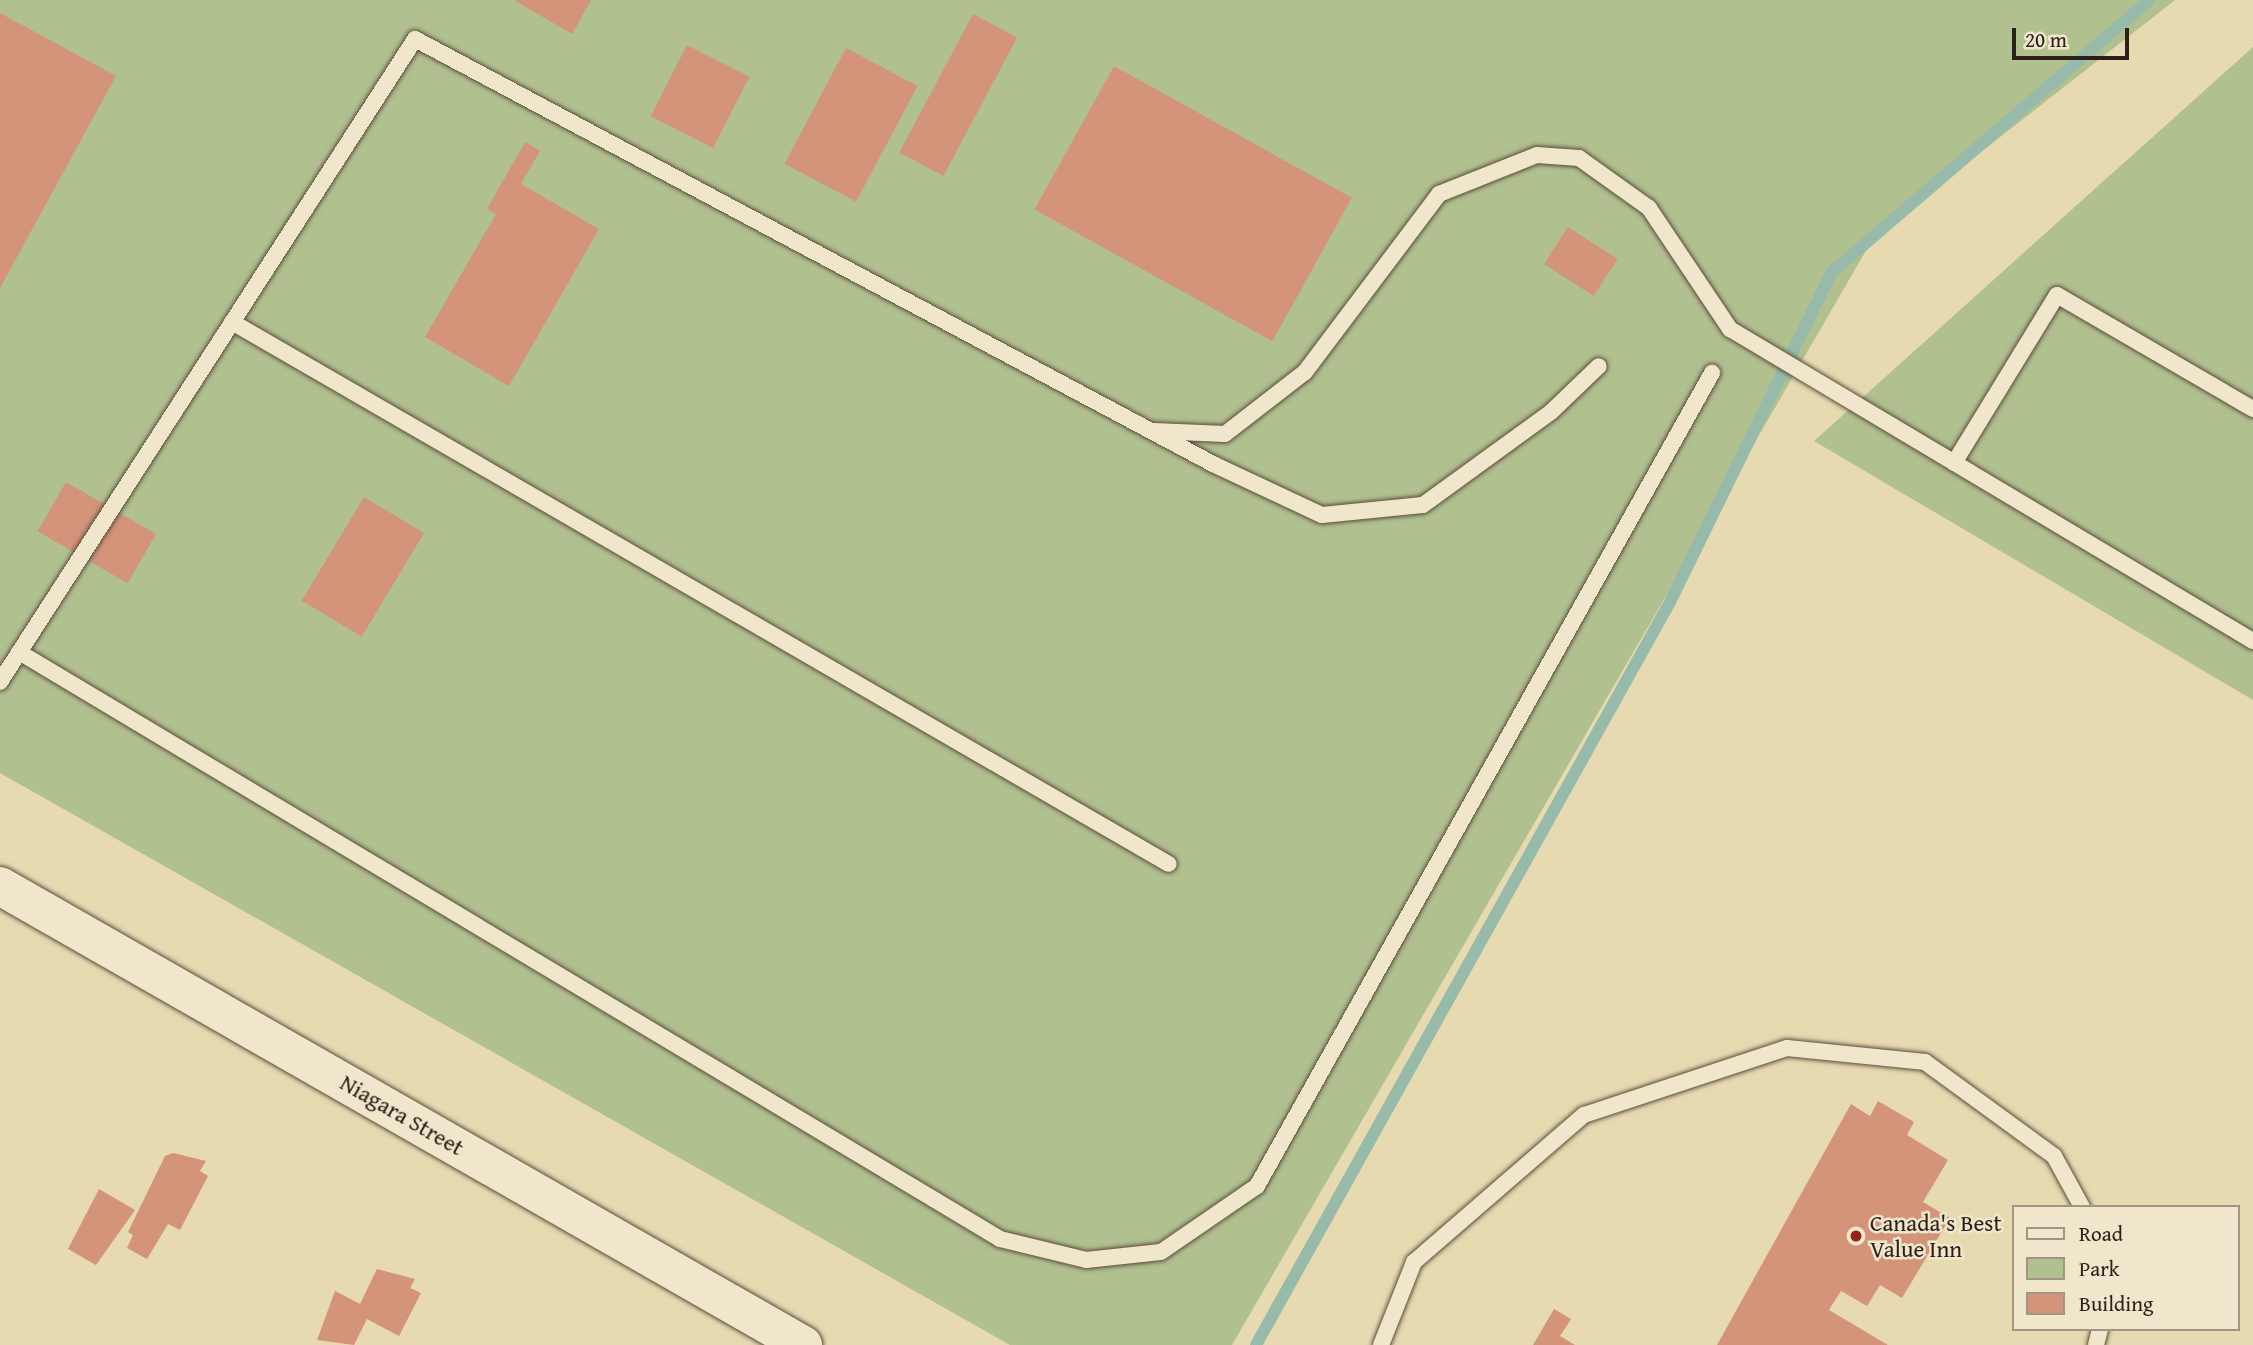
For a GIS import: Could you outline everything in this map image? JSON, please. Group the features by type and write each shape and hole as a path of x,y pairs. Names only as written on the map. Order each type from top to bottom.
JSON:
{"main road":[{"name":"Niagara Street","path":"0,886 803,1345"}],"lane":[{"path":"0,682 415,38 1149,431 1322,515 1423,505 1551,412 1599,366"},
{"path":"1149,431 1225,433 1305,372 1440,194 1537,155 1579,158 1614,177 1649,208 1730,329 2253,641"},
{"path":"1954,463 2057,295 2253,410"},
{"path":"232,322 1169,864"},
{"path":"19,652 1000,1239 1086,1260 1161,1252 1257,1186 1712,373"},
{"path":"1381,1345 1413,1262 1584,1115 1787,1048 1924,1062 2054,1156 2081,1205"}],"green space":[{"path":"0,0 2175,0 1875,235 1232,1345 1010,1345 0,773"},
{"path":"2253,47 2253,700 1814,441"}],"building":[{"path":"514,0 591,0 572,34"},
{"path":"0,13 116,76 0,288"},
{"path":"973,14 1017,37 943,176 899,153"},
{"path":"687,45 749,77 713,148 651,116"},
{"path":"846,48 918,86 856,202 784,164"},
{"path":"1114,66 1352,198 1272,341 1034,209"},
{"path":"525,142 540,151 521,184 599,229 509,386 425,337 496,214 487,209"},
{"path":"1568,227 1617,259 1594,296 1544,264"},
{"path":"66,482 156,534 128,583 38,531"},
{"path":"364,497 424,533 362,637 302,601"},
{"name":"Canada's Best Value Inn","path":"1878,1101 1914,1122 1907,1135 1948,1160 1923,1202 1950,1218 1902,1298 1880,1285 1867,1306 1841,1291 1829,1310 1888,1345 1717,1345 1851,1104 1870,1116"},
{"path":"173,1153 206,1161 200,1171 208,1176 180,1230 168,1224 147,1259 127,1248 133,1235 128,1232 165,1156"},
{"path":"99,1189 135,1210 96,1265 68,1249"},
{"path":"377,1269 415,1279 410,1288 421,1293 399,1336 367,1319 354,1345 317,1340 335,1291 360,1304"},
{"path":"1554,1309 1571,1319 1560,1336 1575,1345 1533,1345"}],"waterway":[{"path":"1256,1345 1670,602 1832,272 2149,0"}],"place":[{"name":"Canada's Best Value Inn","path":"1856,1236"}]}
